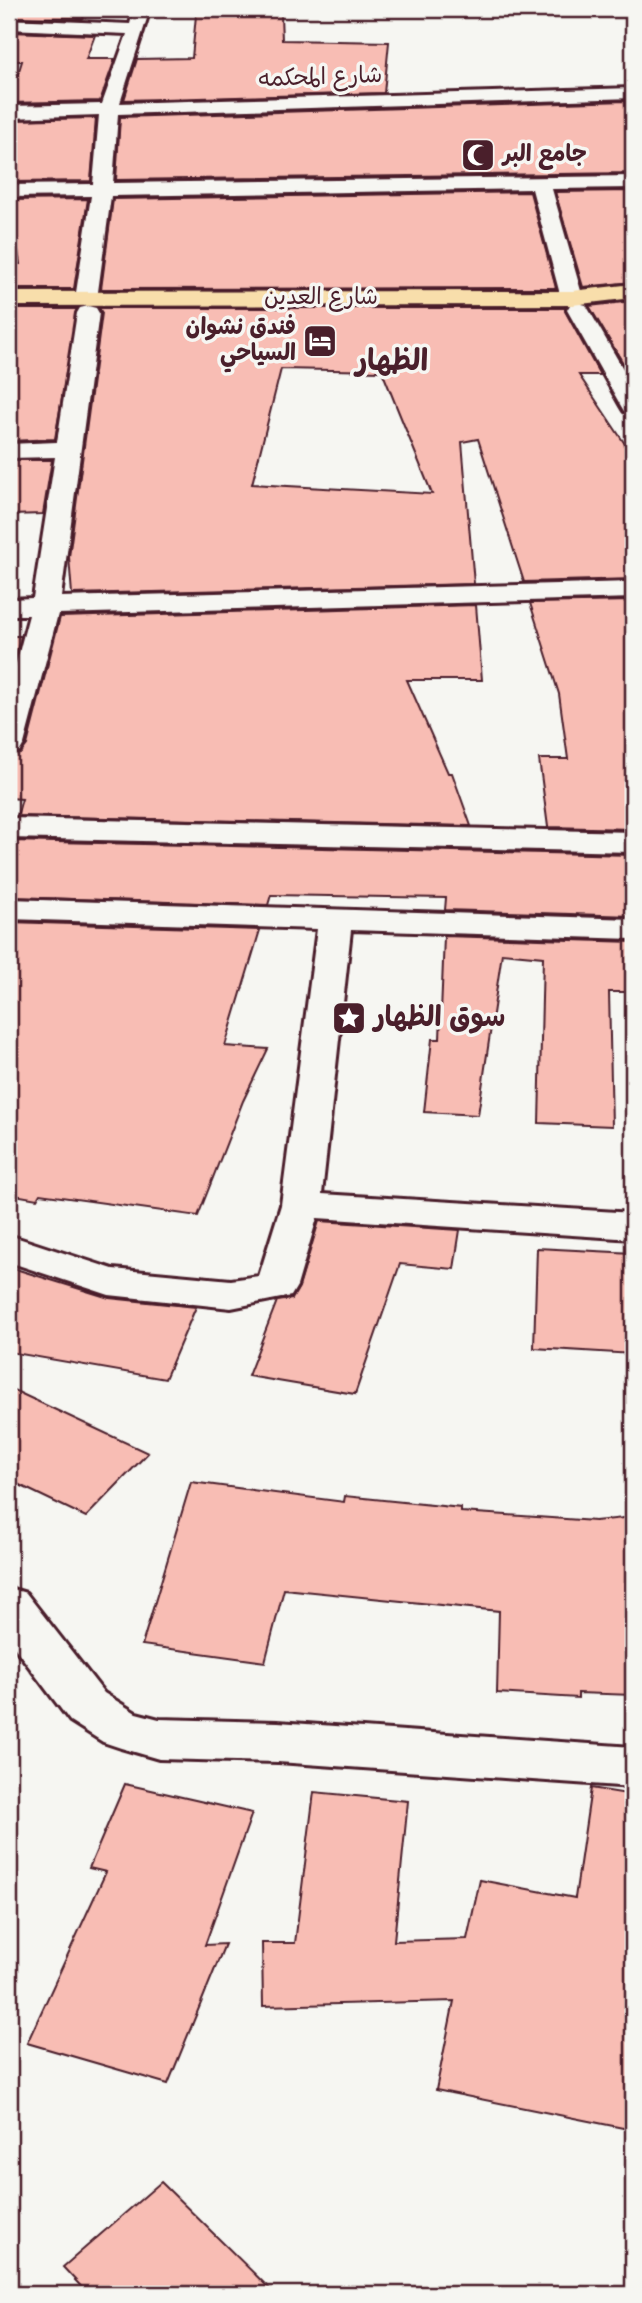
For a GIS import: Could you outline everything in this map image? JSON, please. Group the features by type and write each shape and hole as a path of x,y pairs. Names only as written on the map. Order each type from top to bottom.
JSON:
{"main road":[{"name":"شارع العدين","path":"575,304 633,292"},
{"name":"شارع العدين","path":"9,299 87,306"},
{"name":"شارع العدين","path":"9,313 87,306 633,304"}],"street":[{"path":"9,744 46,606 102,190 109,109 142,9"},
{"path":"9,24 137,29"},
{"name":"شارع المحكمه","path":"9,112 633,93"},
{"path":"9,191 633,182"},
{"path":"541,184 575,304 633,406"},
{"path":"9,451 68,449"},
{"path":"9,607 633,590"},
{"path":"9,828 633,842"},
{"path":"9,909 633,929"},
{"path":"9,1248 109,1282 231,1294 276,1286 301,1205 335,919"},
{"path":"301,1205 633,1226"},
{"path":"9,1606 87,1707 121,1728 159,1739 278,1742 633,1767"}],"building":[{"path":"9,9 90,9 82,19 9,17"},
{"path":"196,15 281,15 282,40 389,42 384,93 124,100 137,59 192,58"},
{"path":"9,32 95,35 86,59 115,59 100,101 9,103 22,61 9,61"},
{"path":"626,101 633,116 633,173 116,180 120,117"},
{"path":"96,118 91,181 9,182 9,120"},
{"path":"633,191 633,282 583,287 555,192"},
{"path":"530,192 556,288 101,289 113,199"},
{"path":"88,199 74,289 9,289 9,264 20,264 11,200"},
{"path":"633,301 633,373 629,373 589,306"},
{"path":"99,308 565,308 600,375 579,375 633,456 633,579 524,582 478,439 462,442 474,584 72,594 69,557 102,313","holes":["281,369 382,371 432,494 252,484"]},
{"path":"9,309 77,309 55,439 9,441"},
{"path":"9,460 52,460 43,514 9,515"},
{"path":"633,601 633,829 548,827 539,759 568,759 559,694 530,603"},
{"path":"476,605 482,680 407,680 448,773 452,773 471,826 17,816 22,799 9,798 9,755 20,754 27,745 60,617"},
{"path":"9,636 21,636 9,681"},
{"path":"10,841 633,855 633,916 445,910 446,898 271,895 268,905 9,897"},
{"path":"9,922 260,930 225,1046 268,1049 243,1101 198,1216 40,1194 37,1199 9,1194"},
{"path":"444,936 633,942 633,992 609,992 612,1126 539,1123 543,957 502,953 478,1115 424,1112 432,1039 440,1039"},
{"path":"319,1221 460,1230 454,1269 400,1264 355,1394 248,1376 277,1301 292,1299 299,1287"},
{"path":"537,1248 633,1253 633,1354 534,1348"},
{"path":"9,1267 109,1298 196,1307 165,1379 9,1352"},
{"path":"9,1388 148,1453 86,1517 9,1480"},
{"path":"191,1482 344,1502 345,1496 461,1508 461,1512 595,1521 633,1517 633,1695 578,1693 578,1698 497,1693 499,1611 284,1589 265,1662 142,1645"},
{"path":"125,1784 252,1813 205,1945 225,1944 168,2084 27,2043 106,1872 89,1868"},
{"path":"591,1788 633,1795 633,2130 436,2090 454,2001 263,2006 262,1943 295,1943 314,1792 408,1801 394,1941 467,1939 480,1880 575,1898"},
{"path":"161,2182 275,2294 88,2294 63,2267"}],"place":[{"name":"جامع البر","path":"478,155"},
{"name":"فندق نشوان السياحي","path":"320,341"},
{"name":"سوق الظهار","path":"349,1018"}],"district":[{"name":"الظهار","path":"392,361"}]}
